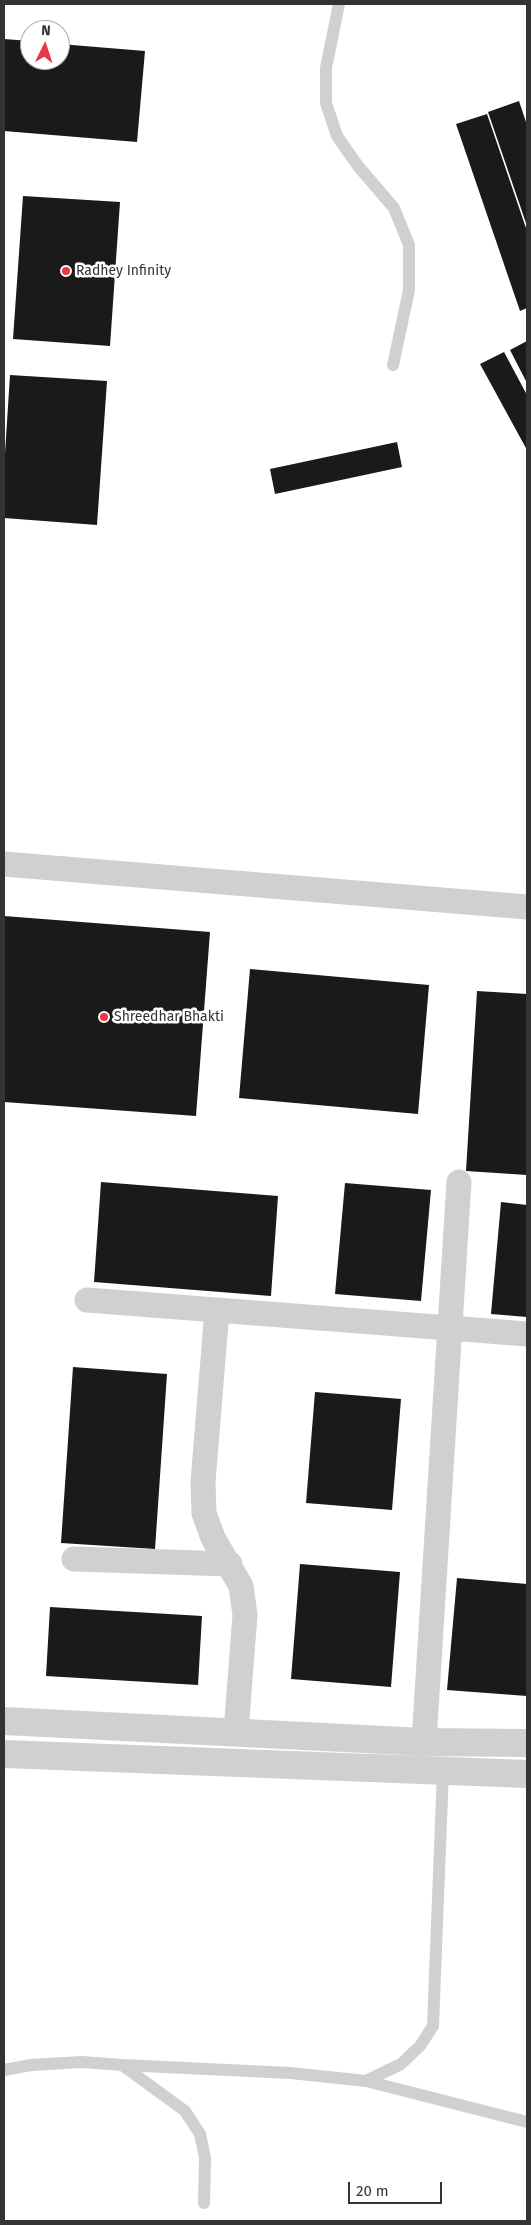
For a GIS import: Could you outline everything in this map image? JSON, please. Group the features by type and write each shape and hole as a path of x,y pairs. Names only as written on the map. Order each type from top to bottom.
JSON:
{"street":[{"path":"4,864 527,907"},
{"path":"424,1742 459,1182"},
{"path":"87,1300 527,1334"},
{"path":"217,1310 203,1482 204,1513 213,1538 230,1564 241,1586 245,1615 236,1731"},
{"path":"74,1559 230,1564"},
{"path":"4,1720 424,1742 527,1743"},
{"path":"4,1754 527,1774"}],"lane":[{"path":"339,4 326,68 326,103 336,136 358,166 394,208 409,246 409,290 393,365"},
{"path":"366,2081 401,2064 420,2046 433,2026 443,1771"},
{"path":"4,2070 31,2065 82,2062 291,2073 366,2081 527,2122"},
{"path":"122,2065 184,2111 200,2134 205,2158 204,2202"}],"building":[{"path":"4,39 20,40 20,70 70,70 70,45 145,51 137,142 4,131"},
{"path":"519,101 527,125 527,226 488,112"},
{"path":"487,114 527,231 527,308 520,311 456,124"},
{"name":"Radhey Infinity","path":"23,196 120,202 110,346 13,339"},
{"path":"527,341 527,383 510,350"},
{"path":"504,352 527,395 527,450 480,364"},
{"path":"10,375 107,381 97,525 4,518 4,469"},
{"path":"397,442 402,467 275,494 270,469"},
{"name":"Shreedhar Bhakti","path":"4,916 210,932 196,1116 4,1102"},
{"path":"250,969 429,985 418,1114 239,1098"},
{"path":"477,991 527,994 527,1175 466,1171"},
{"path":"101,1182 278,1196 271,1296 94,1282"},
{"path":"345,1183 431,1190 421,1301 335,1294"},
{"path":"501,1202 527,1205 527,1317 491,1314"},
{"path":"73,1367 167,1374 155,1549 61,1543"},
{"path":"315,1392 401,1399 392,1510 306,1503"},
{"path":"300,1564 400,1572 391,1687 291,1679"},
{"path":"457,1578 527,1584 527,1696 447,1690"},
{"path":"50,1607 202,1616 198,1685 46,1676"}],"place":[{"name":"Radhey Infinity","path":"66,271"},
{"name":"Shreedhar Bhakti","path":"104,1017"}]}
